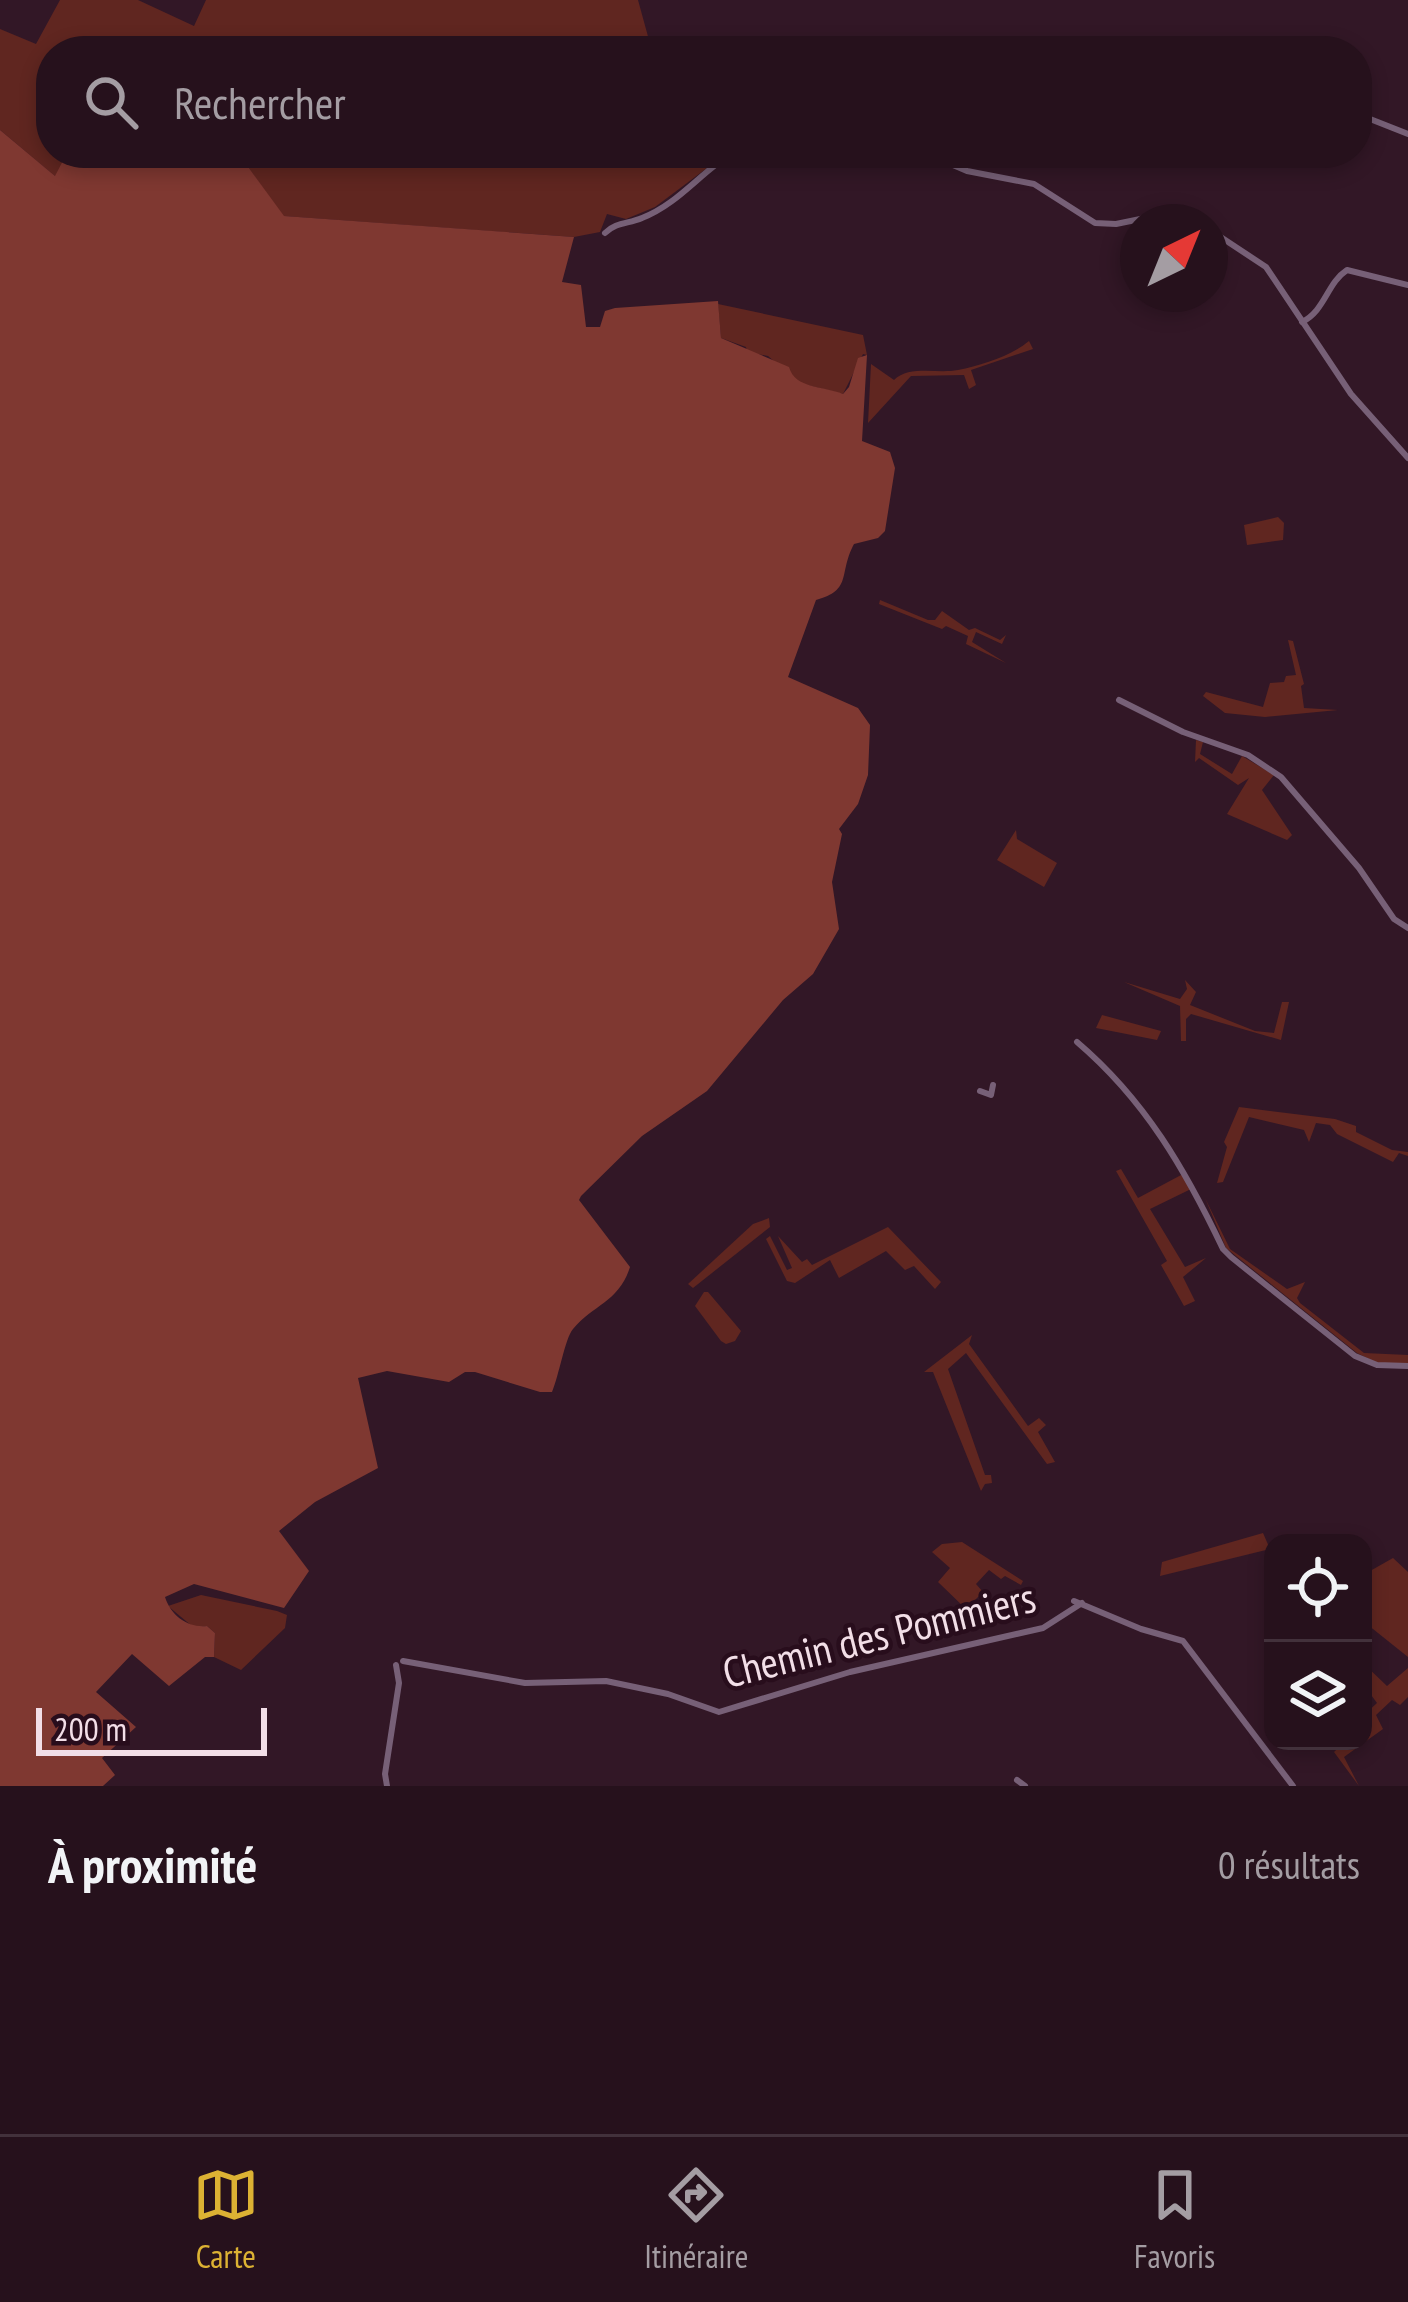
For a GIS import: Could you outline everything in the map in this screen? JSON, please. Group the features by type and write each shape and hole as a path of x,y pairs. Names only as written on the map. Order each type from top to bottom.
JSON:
{"street":[{"path":"1372,120 1408,134"},
{"path":"605,233 670,204 714,168"},
{"path":"961,168 1034,184 1095,223 1120,223"},
{"path":"1228,242 1266,267 1358,404 1408,458"},
{"path":"1302,322 1318,311 1337,277 1347,270 1408,285"},
{"path":"1119,700 1183,732 1248,755 1281,777 1360,868 1394,920 1408,928"},
{"path":"1077,1042 1148,1114 1231,1257 1355,1356 1377,1365 1408,1366"},
{"path":"980,1091 992,1095 992,1085"},
{"name":"Chemin des Pommiers","path":"388,1786 385,1774 399,1663 525,1683 606,1681 668,1694 719,1712 850,1672 1043,1628 1078,1602 1183,1641 1293,1786"}],"shaded area":[{"path":"60,0 138,0 194,26 206,0 638,0 648,36 40,36"},
{"path":"0,29 36,44 36,160 0,130"},
{"path":"0,130 36,160 36,168 45,168 55,176 59,168 249,168 284,216 574,237 562,282 581,285 586,327 600,327 605,311 615,308 718,301 721,338 789,367 804,383 843,394 858,358 867,355 862,441 890,452 895,468 885,531 878,538 854,544 840,586 816,600 788,677 858,708 870,725 868,775 858,804 839,829 842,834 832,882 839,929 813,974 783,1000 707,1091 642,1136 581,1196 579,1200 630,1267 619,1288 570,1334 552,1392 475,1372 449,1382 387,1371 358,1378 378,1468 315,1502 279,1531 309,1571 284,1608 194,1584 165,1597 181,1619 215,1633 214,1657 205,1657 169,1686 132,1654 96,1692 136,1727 102,1758 115,1775 103,1786 0,1786"},
{"path":"249,168 707,168 655,207 626,219 607,214 600,232 574,237 283,216"},
{"path":"718,304 863,335 867,355 863,354 843,394 799,383 768,356 747,352 746,347 721,338"},
{"path":"1029,341 1033,349 971,370 976,385 969,389 964,375 911,376 868,423 871,364 894,380 908,373 977,365"},
{"path":"1278,517 1284,523 1283,540 1247,545 1244,525"},
{"path":"880,600 928,620 935,620 942,611 969,630 975,628 1000,640 1006,635 1002,644 976,632 972,642 1006,663 966,644 968,636 879,604"},
{"path":"1288,640 1293,641 1304,684 1304,708 1338,710 1265,717 1225,713 1203,696 1206,692 1263,707 1270,683 1296,675"},
{"path":"1196,740 1203,742 1200,754 1232,774 1242,756 1274,775 1262,790 1292,835 1287,840 1227,814 1249,778 1238,785 1199,758 1195,762"},
{"path":"1016,830 1017,839 1057,863 1044,887 997,860"},
{"path":"1185,980 1196,992 1190,1005 1255,1031 1274,1033 1282,1002 1289,1002 1281,1040 1191,1014 1186,1019 1186,1041 1181,1041 1180,1006 1124,982 1180,999 1187,989"},
{"path":"1102,1015 1161,1031 1157,1040 1096,1028"},
{"path":"1239,1107 1335,1119 1408,1156 1399,1153 1393,1162 1337,1134 1330,1125 1316,1123 1309,1142 1304,1130 1249,1117 1223,1182 1217,1183 1227,1147 1224,1142"},
{"path":"1121,1169 1138,1198 1183,1174 1191,1189 1150,1209 1185,1267 1206,1258 1183,1277 1195,1301 1184,1306 1161,1265 1167,1261 1116,1171"},
{"path":"1205,1198 1230,1249 1287,1289 1305,1282 1297,1298 1300,1303 1364,1353 1408,1355 1408,1363 1377,1363 1357,1353 1226,1248"},
{"path":"769,1218 770,1227 693,1288 688,1284 753,1224"},
{"path":"888,1227 941,1282 935,1289 914,1266 905,1270 886,1251 839,1278 830,1260 795,1283 787,1281 766,1239 770,1236 787,1270 792,1268 778,1236 802,1262 807,1259 812,1265"},
{"path":"704,1292 741,1331 735,1341 721,1341 695,1306"},
{"path":"972,1335 969,1344 1028,1426 1039,1418 1046,1425 1038,1432 1055,1462 1047,1464 966,1353 948,1369 985,1475 991,1475 992,1483 981,1491 933,1372 924,1372"},
{"path":"1264,1535 1264,1550 1160,1576 1162,1562"},
{"path":"962,1542 1023,1581 1021,1585 989,1570 976,1584 983,1592 966,1609 938,1582 950,1568 932,1552 942,1544"},
{"path":"1393,1558 1408,1572 1408,1657 1372,1628 1372,1570"},
{"path":"201,1595 277,1611 287,1615 285,1628 241,1670 214,1657 215,1633 207,1626 193,1627 168,1606"},
{"path":"1408,1668 1408,1697 1400,1705 1392,1700 1376,1715 1383,1729 1372,1737 1372,1708 1377,1703 1372,1696 1372,1672 1387,1686"},
{"path":"1354,1750 1344,1757 1359,1786 1334,1752"}]}
